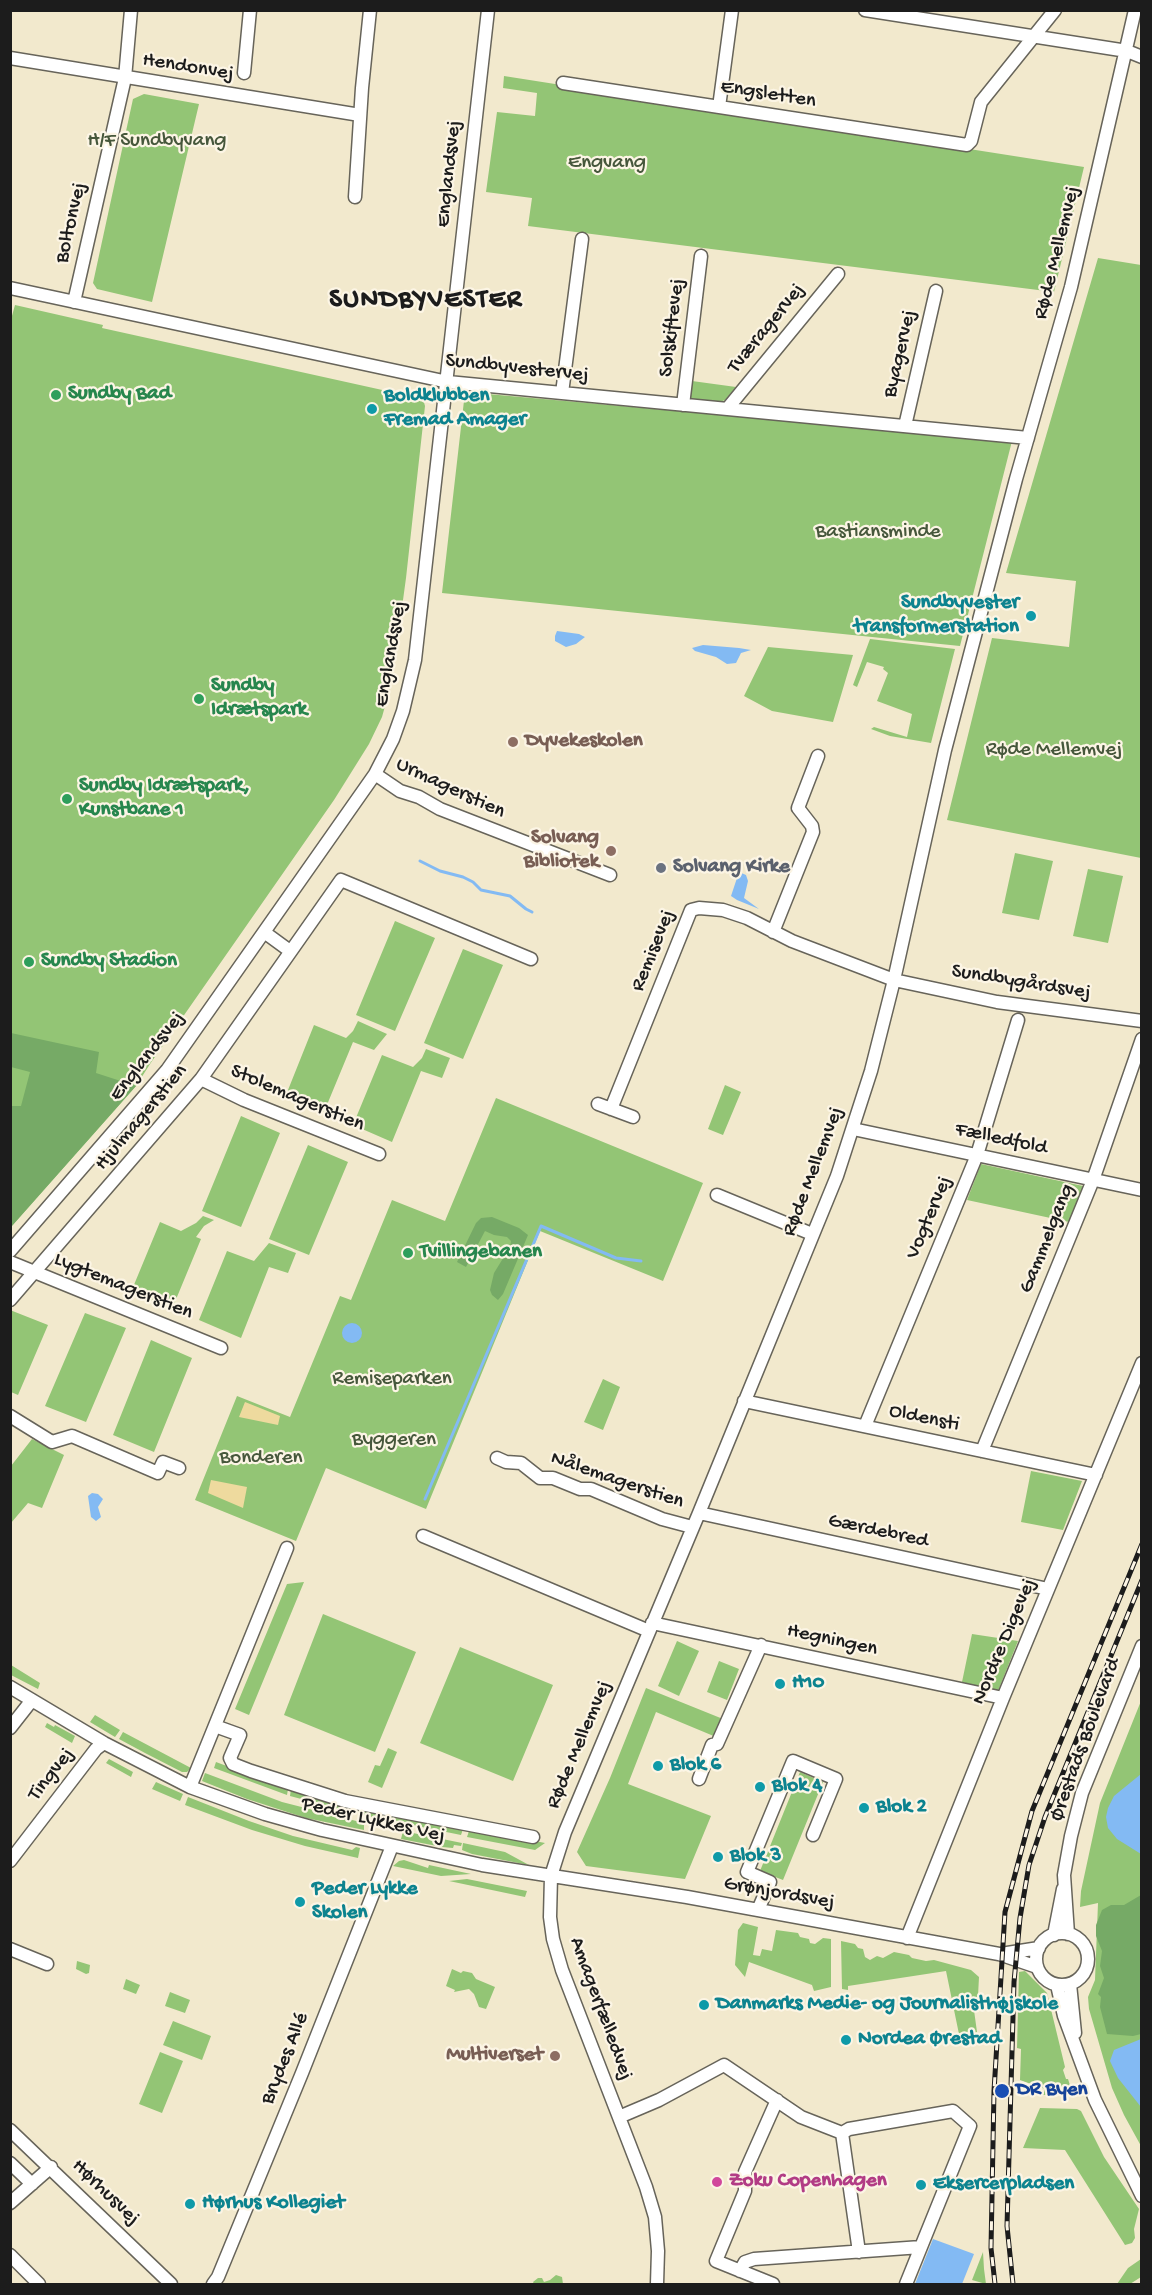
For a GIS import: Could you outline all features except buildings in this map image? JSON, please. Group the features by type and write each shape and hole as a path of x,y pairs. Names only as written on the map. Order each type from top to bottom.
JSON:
{"street":[{"name":"Boltonvej","path":"74,302 125,78 130,10"},
{"path":"244,73 250,10"},
{"path":"355,197 370,10"},
{"name":"Englandsvej","path":"10,1251 167,1070 375,774 393,739 403,711 415,660 488,10"},
{"path":"719,107 732,10"},
{"path":"865,10 1127,51 1142,57"},
{"path":"1033,37 1055,10"},
{"name":"Røde Mellemvej","path":"551,1876 565,1832 699,1513 837,1176 853,1129 879,1042 945,750 1028,438 1071,287 1135,10"},
{"name":"Engsletten","path":"563,83 967,145 981,102 1033,37"},
{"name":"Hendonvej","path":"10,58 360,115"},
{"path":"562,393 582,239"},
{"name":"Solskiftevej","path":"683,405 701,256"},
{"name":"Tværagervej","path":"727,409 837,274"},
{"name":"Sundbyvestervej","path":"10,288 448,382 1028,438"},
{"name":"Byagervej","path":"905,426 936,291"},
{"path":"773,932 813,832 812,826 798,808 798,804 818,756"},
{"name":"Urmagerstien","path":"375,774 400,791 418,797 440,809 610,875"},
{"name":"Hjulmagerstien","path":"10,1299 35,1273 201,1079 341,880 531,959"},
{"name":"Remisevej","path":"611,1109 691,910 699,908 723,910 747,918 773,932 871,973 894,980"},
{"path":"264,932 290,951"},
{"name":"Sundbygårdsvej","path":"894,980 997,1002 1142,1021"},
{"name":"Vogtervej","path":"865,1426 977,1155 1018,1020"},
{"name":"Gammelgang","path":"982,1451 1093,1180 1142,1039"},
{"name":"Stolemagerstien","path":"201,1079 244,1100 379,1154"},
{"path":"598,1104 633,1117"},
{"name":"Fælledfold","path":"853,1129 1142,1190"},
{"path":"717,1195 812,1234"},
{"name":"Lygtemagerstien","path":"10,1262 220,1348"},
{"name":"Nordre Digevej","path":"907,1938 1142,1362"},
{"name":"Oldensti","path":"744,1401 1096,1475"},
{"path":"10,1416 52,1442 72,1436 158,1473 163,1462 179,1468"},
{"name":"Nålemagerstien","path":"497,1458 506,1462 521,1463 540,1478 553,1478 580,1489 591,1489 662,1519 692,1527"},
{"name":"Gærdebred","path":"699,1513 1048,1589"},
{"path":"423,1536 651,1627"},
{"path":"190,1787 287,1548"},
{"name":"Hegningen","path":"651,1627 760,1645 1003,1698"},
{"path":"699,1779 712,1745 717,1744 760,1645"},
{"name":"Ørestads Boulevard","path":"1054,1935 1071,1836 1082,1793 1142,1646"},
{"name":"Peder Lykkes Vej","path":"10,1687 104,1743 190,1787 264,1814 392,1846 482,1865 551,1876"},
{"path":"10,1728 32,1700"},
{"name":"Peder Lykkes Vej","path":"215,1725 240,1735 230,1758 233,1764 251,1771 345,1802 533,1837"},
{"name":"Tingvej","path":"10,1861 96,1749 104,1743"},
{"path":"758,1910 770,1882 747,1872 793,1761 836,1779 813,1835"},
{"name":"Brydes Allé","path":"213,2284 218,2277 302,2073 392,1846"},
{"name":"Grønjordsvej","path":"551,1876 758,1910 999,1954 1037,1968"},
{"name":"Amagerfælledvej","path":"551,1876 549,1917 562,1970 655,2217 658,2251 657,2284"},
{"name":"Ørestads Boulevard","path":"1064,1883 1068,1934"},
{"path":"1068,1934 1084,1946 1088,1959 1085,1971 1076,1981 1064,1984 1045,1979 1037,1968 1036,1961 1042,1942 1054,1935 1068,1934"},
{"name":"Grønjordsvej","path":"999,1954 1039,1948"},
{"path":"10,1949 47,1964"},
{"path":"1064,1984 1064,2016 1095,2100 1142,2196"},
{"name":"Amagerfælledvej","path":"619,2117 659,2100 724,2065 801,2116 842,2133"},
{"path":"773,2284 716,2261 745,2191 745,2172 777,2100"},
{"path":"859,2252 842,2133 849,2129 953,2111 970,2126 906,2284"},
{"name":"Hørhusvej","path":"10,2130 171,2284"},
{"path":"1116,2141 1142,2175"},
{"path":"10,2163 32,2184"},
{"path":"10,2203 51,2167"},
{"path":"740,2271 745,2262 754,2259 921,2247"},
{"path":"10,2255 39,2284"}],"green space":[{"name":"Engvang","path":"504,76 1084,167 1054,292 528,226 532,198 486,192 497,112 535,116 537,93 503,88"},
{"name":"H/F Sundbyvang","path":"144,94 199,104 152,302 97,289 93,283 133,99"},
{"path":"1098,258 1141,265 1141,858 947,820 992,638 1069,647 1076,581 1006,573"},
{"name":"Sundby Idrætspark","path":"15,305 103,325 102,328 423,399 425,406 392,681 382,717 369,744 334,800 136,1086 11,1227 10,323"},
{"path":"692,381 736,387 725,400 718,403 692,401 690,397"},
{"name":"Bastiansminde","path":"465,392 1012,441 960,646 442,593"},
{"path":"870,639 955,649 931,743 890,736 871,729 874,727 907,737 912,714 877,701 888,673 883,669 884,667 867,662 857,687 853,685"},
{"path":"768,647 853,655 833,722 772,711 744,696"},
{"path":"1015,853 1053,861 1039,920 1002,913"},
{"path":"1088,869 1123,876 1108,943 1073,936"},
{"path":"395,921 435,938 395,1031 356,1015"},
{"path":"463,949 503,965 463,1059 424,1043"},
{"path":"358,1021 387,1034 374,1050 353,1042 324,1112 286,1095 314,1025 346,1038"},
{"path":"11,1033 99,1052 96,1073 136,1086 11,1227 11,1106 21,1106 30,1072 11,1067"},
{"path":"426,1049 450,1058 442,1078 421,1071 392,1142 353,1125 382,1055 413,1067 422,1058"},
{"path":"725,1085 741,1092 723,1135 708,1129"},
{"name":"Remiseparken","path":"496,1098 703,1183 663,1281 540,1231 426,1509 326,1468 296,1541 195,1500 237,1396 290,1417 340,1296 351,1300 392,1200 445,1221"},
{"path":"241,1116 280,1133 241,1227 202,1211"},
{"path":"308,1145 348,1162 309,1255 269,1239"},
{"path":"981,1164 1083,1186 1069,1222 967,1200"},
{"path":"203,1216 214,1220 204,1226 196,1237 201,1239 172,1309 131,1292 160,1222 181,1231 196,1223"},
{"path":"492,1217 519,1228 528,1235 503,1294 498,1300 490,1290 494,1273 510,1247 511,1241 507,1237 485,1231 466,1267 457,1262 476,1223 481,1218"},
{"path":"269,1243 296,1253 288,1273 269,1267 241,1338 199,1320 227,1251 254,1261"},
{"path":"10,1310 48,1325 18,1395 11,1392"},
{"path":"85,1313 126,1328 86,1422 45,1406"},
{"path":"151,1340 192,1358 154,1452 113,1435"},
{"path":"603,1379 620,1387 603,1430 584,1422"},
{"path":"32,1439 64,1455 42,1508 28,1503 11,1523 11,1466"},
{"path":"1031,1471 1082,1481 1063,1530 1021,1522"},
{"path":"304,1582 249,1715 235,1709 287,1584"},
{"path":"323,1614 416,1652 375,1752 284,1715"},
{"path":"972,1634 1018,1641 998,1691 962,1682"},
{"path":"677,1641 699,1651 679,1696 658,1686"},
{"path":"460,1647 553,1685 513,1781 420,1743"},
{"path":"719,1661 739,1669 727,1700 707,1692"},
{"path":"11,1665 40,1683 38,1689 11,1675"},
{"path":"646,1688 723,1719 716,1737 656,1712 628,1784 711,1816 685,1879 586,1866 577,1852"},
{"path":"1141,1701 1141,2146 1112,2088 1089,2009 1088,1997 1095,1980 1098,1903 1080,1907 1081,1891 1100,1803"},
{"path":"95,1715 120,1730 115,1737 90,1722"},
{"path":"47,1723 75,1736 72,1743 45,1727"},
{"path":"123,1732 191,1768 187,1772 182,1772 145,1753 119,1739"},
{"path":"388,1748 397,1752 382,1788 368,1782 375,1765 380,1766"},
{"path":"109,1759 133,1772 131,1777 106,1763"},
{"path":"216,1762 288,1789 287,1795 214,1768"},
{"path":"800,1772 823,1782 783,1880 760,1871"},
{"path":"205,1773 282,1802 364,1823 364,1830 306,1818 247,1799 202,1781"},
{"path":"156,1782 183,1794 180,1801 152,1789"},
{"path":"291,1789 356,1806 354,1813 290,1796"},
{"path":"188,1797 293,1836 352,1850 356,1847 360,1848 358,1858 305,1846 252,1830 185,1805"},
{"path":"359,1806 463,1829 461,1835 358,1814"},
{"path":"470,1828 545,1843 535,1850 467,1837"},
{"path":"403,1831 462,1843 461,1846 454,1845 453,1848 401,1839"},
{"path":"463,1843 505,1852 529,1865 472,1854 462,1850"},
{"path":"404,1860 428,1868 429,1865 471,1874 441,1876 393,1866"},
{"path":"467,1879 527,1891 525,1897 449,1881"},
{"path":"1141,1895 1141,2034 1133,2036 1107,2034 1100,2007 1101,1997 1098,1994 1104,1978 1100,1966 1102,1951 1096,1936 1096,1925 1102,1910 1111,1905 1124,1905"},
{"path":"743,1923 758,1927 753,1955 760,1956 762,1949 772,1951 776,1930 798,1933 800,1937 809,1939 810,1943 815,1944 823,1938 831,1939 831,1987 814,1991 812,1985 749,1962 745,1977 735,1965 738,1930"},
{"path":"841,1941 855,1944 858,1948 863,1949 865,1957 870,1960 877,1956 883,1958 894,1952 971,1970 979,1977 978,1996 973,2003 977,2032 960,2039 946,1971 848,1986 848,1990 842,1989"},
{"path":"77,1961 90,1965 89,1973 86,1974 76,1969"},
{"path":"452,1969 461,1973 463,1971 472,1973 476,1979 495,1987 486,2009 479,2007 474,1994 469,1989 454,1992 455,1990 446,1986"},
{"path":"1025,1971 1047,1993 1065,2067 1063,2070 1073,2095 1043,2095 1045,2089 1020,2080 1021,2049 1017,2048 1019,1972"},
{"path":"126,1979 140,1985 136,1994 123,1989"},
{"path":"170,1992 190,2000 185,2013 165,2006"},
{"path":"173,2021 211,2036 202,2060 163,2045"},
{"path":"160,2052 183,2061 162,2113 139,2104"},
{"path":"1040,2108 1081,2111 1104,2157 1139,2209 1134,2229 1135,2238 1132,2243 1125,2245 1065,2150 1023,2148"},
{"path":"983,2252 984,2269 986,2284 972,2280"},
{"path":"1141,2259 1141,2277 1130,2284 1117,2284 1128,2268"},
{"path":"556,2275 562,2277 563,2284 534,2284 533,2282 542,2278 544,2282"}],"sand":[{"path":"245,1402 280,1416 278,1425 239,1417"},
{"path":"211,1480 247,1487 243,1508 208,1493"}],"water":[{"path":"557,631 585,637 576,644 566,647 555,641"},
{"path":"703,645 751,650 741,653 736,663 727,664 692,648"},
{"path":"739,872 746,875 748,881 744,898 759,909 731,896"},
{"path":"352,1323 359,1326 362,1333 359,1340 352,1343 345,1340 342,1333 345,1326"},
{"path":"92,1493 98,1494 103,1499 98,1507 101,1517 96,1521 91,1517 88,1496"},
{"path":"1141,1774 1141,1854 1117,1839 1108,1828 1106,1817 1114,1796"},
{"path":"1141,2039 1141,2107 1118,2078 1110,2061 1114,2050"},
{"path":"933,2239 974,2254 962,2284 915,2284"}],"waterway":[{"path":"420,861 440,871 463,877 473,882 481,890 510,896 532,912"},
{"path":"425,1499 541,1226 616,1258 641,1261"}],"railway":[{"path":"995,2284 991,2248 994,2091 1005,1912 1032,1811 1142,1544"},
{"path":"1013,2284 1007,2226 1014,1982 1020,1918 1029,1865 1045,1817 1142,1580"}],"place":[{"name":"Sundby Bad","path":"56,395"},
{"name":"Boldklubben Fremad Amager","path":"372,409"},
{"name":"Sundbyvester transformerstation","path":"1031,616"},
{"name":"Sundby Idrætspark","path":"199,699"},
{"name":"Dyvekeskolen","path":"513,742"},
{"name":"Sundby Idrætspark, Kunstbane 1","path":"67,799"},
{"name":"Solvang Bibliotek","path":"611,851"},
{"name":"Solvang Kirke","path":"661,868"},
{"name":"Sundby Stadion","path":"29,962"},
{"name":"Tvillingebanen","path":"408,1253"},
{"name":"H10","path":"780,1684"},
{"name":"Blok 6","path":"658,1766"},
{"name":"Blok 4","path":"760,1787"},
{"name":"Blok 2","path":"864,1808"},
{"name":"Blok 3","path":"718,1857"},
{"name":"Peder Lykke Skolen","path":"300,1902"},
{"name":"Danmarks Medie- og Journalisthøjskole","path":"704,2005"},
{"name":"Nordea Ørestad","path":"846,2040"},
{"name":"Multiverset","path":"555,2056"},
{"name":"DR Byen","path":"1002,2091"},
{"name":"Zoku Copenhagen","path":"717,2182"},
{"name":"Eksercerpladsen","path":"921,2185"},
{"name":"Hørhus Kollegiet","path":"190,2204"}],"district":[{"name":"SUNDBYVESTER","path":"426,302"}],"park label":[{"name":"Byggeren","path":"394,1441"},
{"name":"Bonderen","path":"261,1459"}]}
